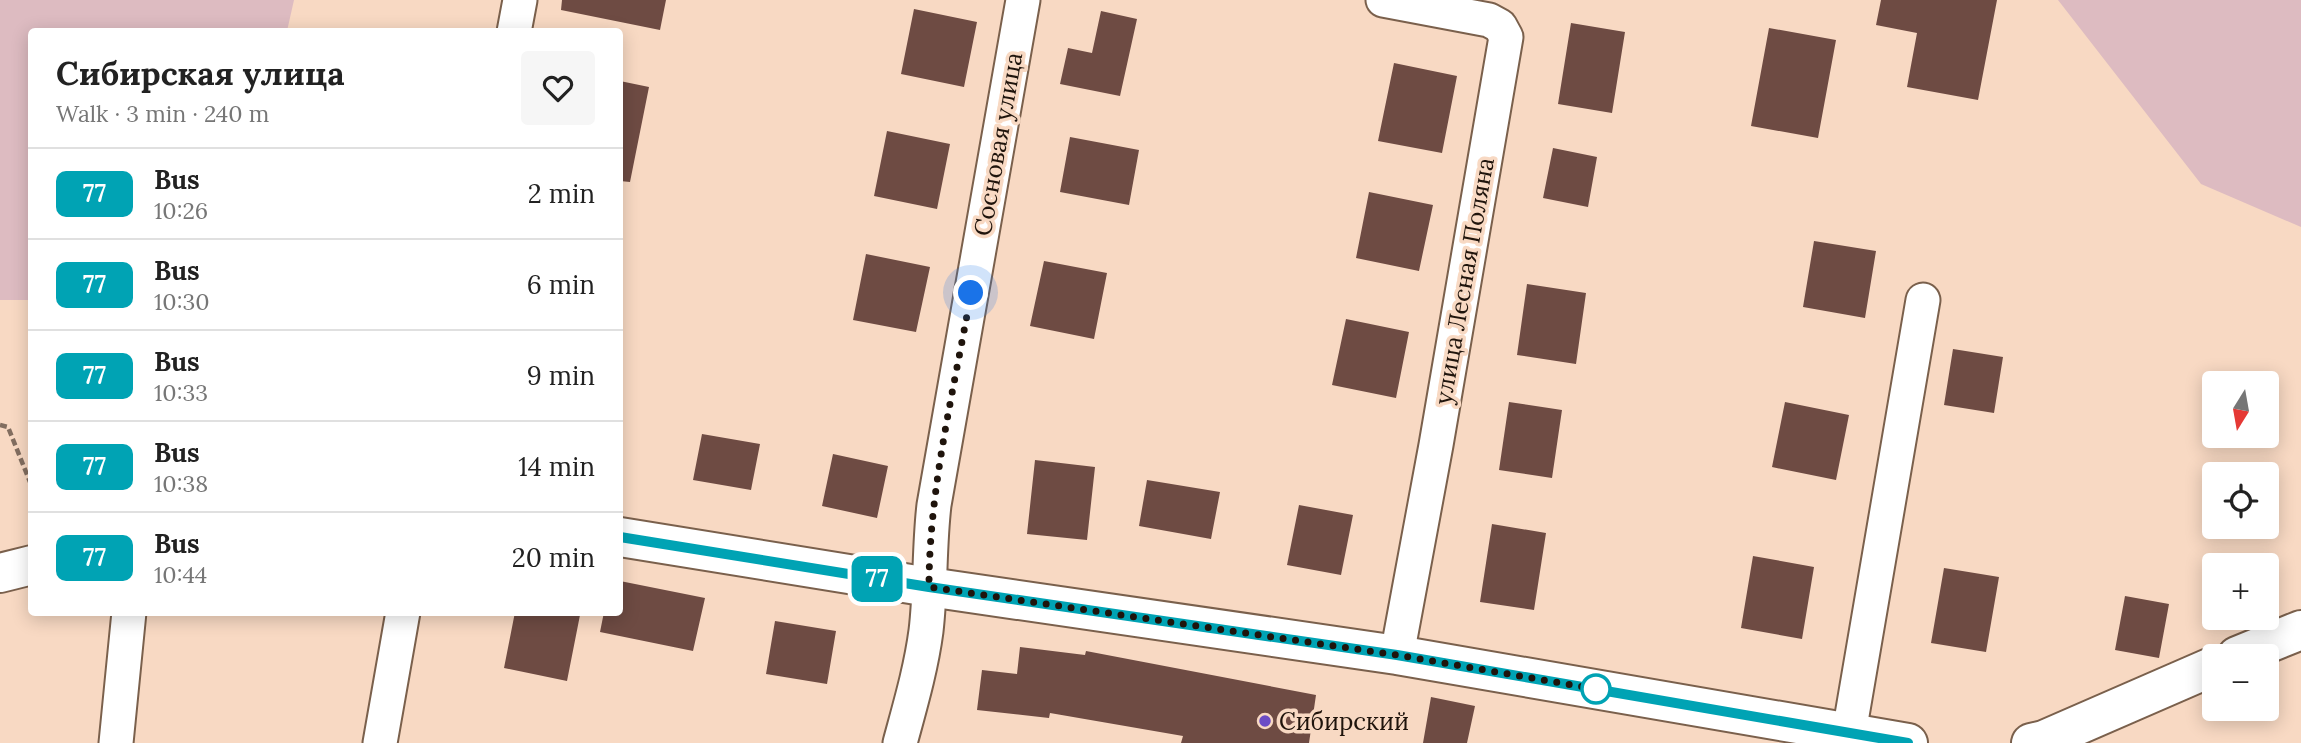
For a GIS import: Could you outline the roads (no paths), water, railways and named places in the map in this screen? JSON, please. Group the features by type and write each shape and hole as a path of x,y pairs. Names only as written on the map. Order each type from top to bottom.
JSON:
{"street":[{"path":"515,28 520,0"},
{"name":"Сосновая улица","path":"900,743 914,695 923,645 934,505 1023,0"},
{"name":"улица Лесная Поляна","path":"1383,0 1489,20 1500,26 1506,37 1397,655"},
{"path":"1849,733 1923,300"},
{"path":"623,537 929,587 1397,655 1908,743"},
{"path":"0,573 28,566"},
{"path":"116,743 129,616"},
{"path":"380,743 402,616"},
{"path":"2267,644 2301,630"},
{"path":"2031,743 2044,740 2202,671"}],"place":[{"name":"Сибирский","path":"1265,721"}]}
